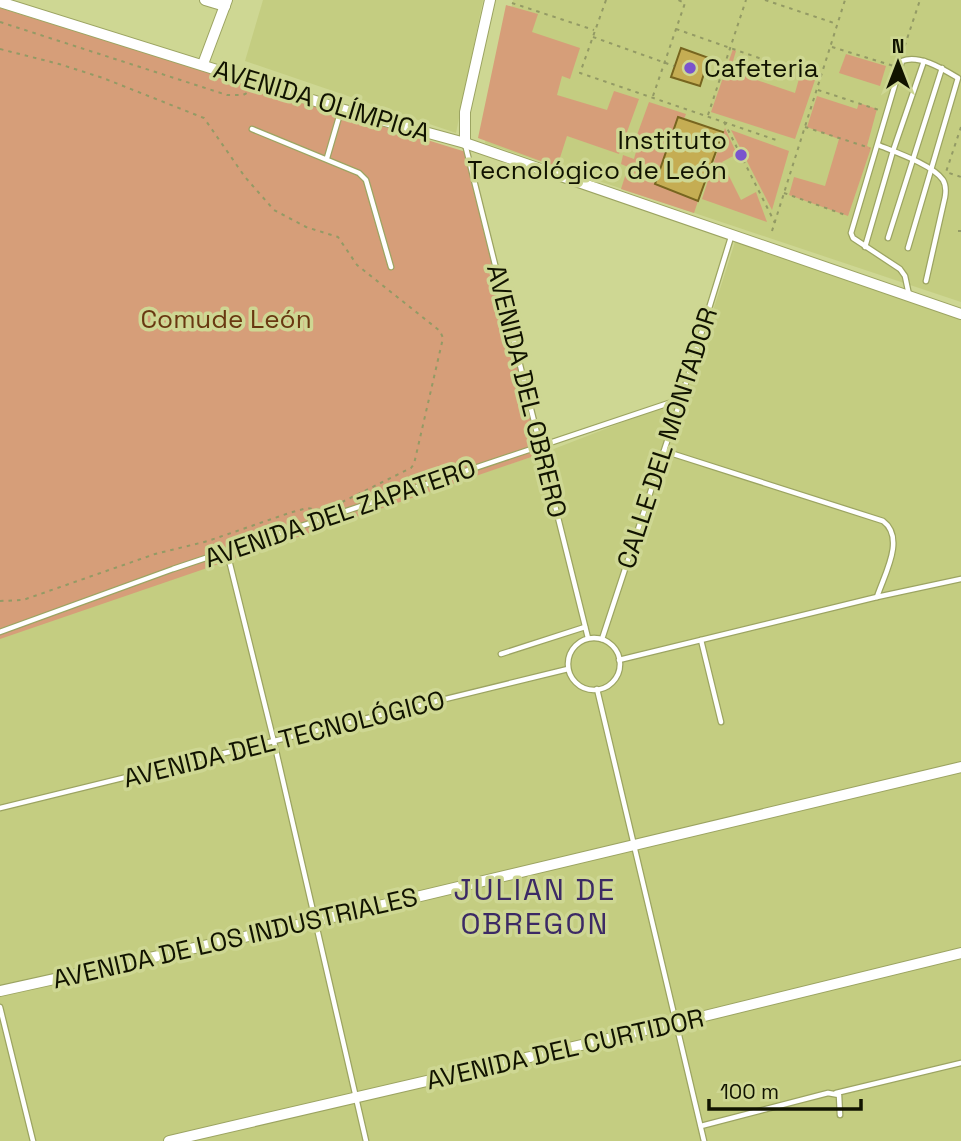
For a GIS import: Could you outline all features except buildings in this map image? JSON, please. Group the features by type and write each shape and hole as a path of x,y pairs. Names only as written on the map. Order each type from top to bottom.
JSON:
{"street":[{"path":"203,64 226,3 205,0"},
{"path":"465,144 463,124 467,99 490,0"},
{"name":"AVENIDA OLÍMPICA","path":"0,2 341,109 465,144 961,314"},
{"name":"AVENIDA DE LOS INDUSTRIALES","path":"0,991 316,921 961,767"},
{"name":"AVENIDA DEL CURTIDOR","path":"169,1141 961,954"}],"lane":[{"path":"908,248 958,78 943,68 924,61 905,59 902,61 851,233 853,238 865,247 900,269 905,276 909,296"},
{"path":"865,247 892,151 924,61"},
{"path":"888,238 943,68"},
{"path":"327,159 341,109"},
{"path":"252,129 351,168 366,180 391,267"},
{"name":"AVENIDA DEL OBRERO","path":"465,144 588,638"},
{"path":"878,145 913,160 942,178 946,190 926,281"},
{"name":"CALLE DEL MONTADOR","path":"601,639 681,399 731,236"},
{"name":"AVENIDA DEL ZAPATERO","path":"0,632 226,552 681,399"},
{"path":"664,451 890,526 894,539 877,597"},
{"path":"226,552 274,742 366,1141"},
{"path":"619,660 961,579"},
{"path":"501,654 585,628"},
{"path":"588,638 601,639 616,651 619,668 612,682 597,689 582,687 571,677 568,661 574,647 588,638"},
{"path":"701,640 721,722"},
{"name":"AVENIDA DEL TECNOLÓGICO","path":"0,808 568,669"},
{"path":"597,689 705,1141"},
{"path":"0,1007 33,1141"},
{"path":"701,1126 828,1093 961,1063"},
{"path":"835,1093 840,1098 839,1115"}],"path":[{"path":"606,0 580,73 779,141"},
{"path":"652,97 685,2 678,0"},
{"path":"708,116 746,0"},
{"path":"765,0 838,24"},
{"path":"772,231 845,0"},
{"path":"902,56 920,0"},
{"path":"512,3 595,30"},
{"path":"0,22 235,96 248,93 258,82"},
{"path":"676,29 820,80"},
{"path":"593,37 674,66"},
{"path":"830,47 898,67"},
{"path":"0,49 103,78 204,118 245,177 274,210 306,227 338,237 357,265 424,316 440,331 443,338 411,468 328,509 307,509 289,513 208,541 155,554 23,600 0,601"},
{"path":"817,89 883,111"},
{"path":"724,121 775,223"},
{"path":"805,127 871,148"},
{"path":"961,127 946,172 961,177"},
{"path":"784,193 848,216"}],"shaded area":[{"path":"263,0 483,0 456,133 245,61"},
{"name":"Instituto Tecnológico de León","path":"513,0 961,0 961,302 485,143"},
{"path":"735,242 961,316 961,1141 0,1141 0,634 546,452 685,398"}],"green space":[{"path":"506,5 538,14 532,32 580,48 570,79 562,76 557,95 607,110 614,91 639,99 619,154 567,136 557,167 478,138"},
{"name":"Comude León","path":"0,8 466,152 482,225 546,452 0,639"},
{"path":"733,49 736,51 730,71 795,93 800,75 815,80 795,139 711,112"},
{"path":"846,54 886,66 880,86 839,73"},
{"path":"817,96 857,109 859,103 877,109 867,146 871,148 848,216 789,195 794,177 825,186 839,139 807,127"},
{"path":"649,102 686,114 684,119 678,117 655,184 698,201 694,213 621,189 628,167 621,164 623,155 634,159 637,148 633,146"},
{"path":"725,128 737,154 722,162 741,200 756,192 767,222 702,199"},
{"path":"731,130 789,151 772,210"}],"place":[{"name":"Cafeteria","path":"690,68"},
{"name":"Instituto Tecnológico de León","path":"741,155"}],"district":[{"name":"JULIAN DE OBREGON","path":"535,907"}]}
